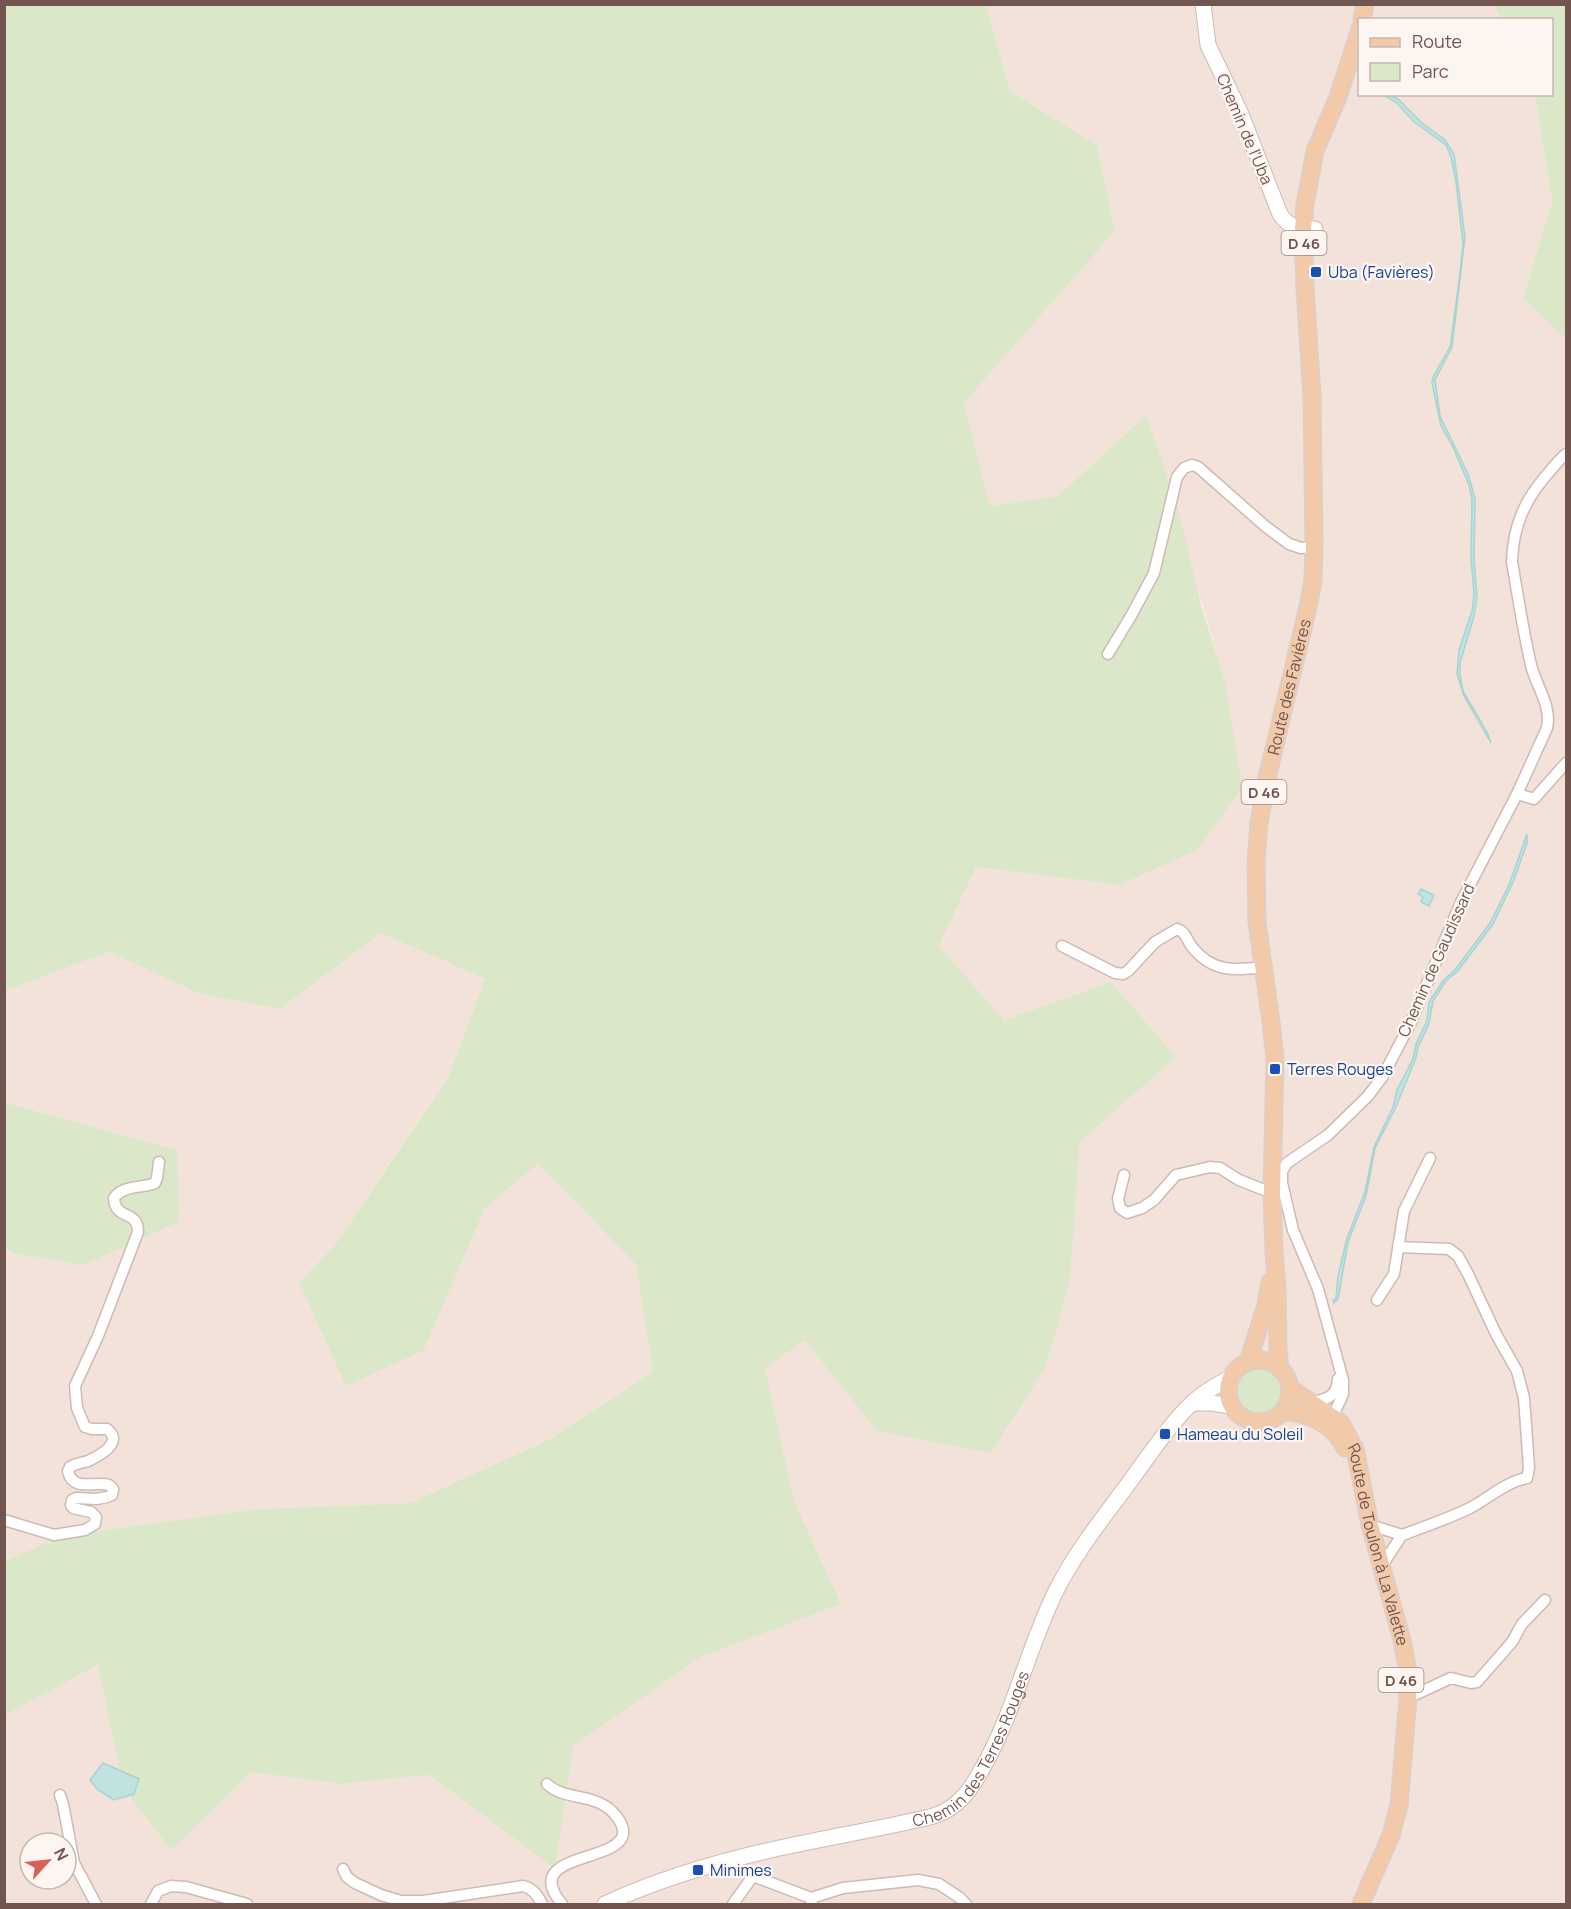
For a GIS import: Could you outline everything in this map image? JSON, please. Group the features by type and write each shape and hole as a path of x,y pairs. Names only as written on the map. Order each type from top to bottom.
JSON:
{"main road":[{"name":"Chemin de l'Uba","path":"1203,4 1208,45 1240,112 1280,214 1290,226 1309,229"},
{"name":"D 46","path":"1309,229 1316,187 1338,97 1358,32"},
{"name":"Route des Favières","path":"1272,1193 1275,1059 1256,902 1257,835 1262,800 1313,581 1312,396 1316,322 1309,229"},
{"name":"D 46","path":"1272,1193 1280,1369"},
{"name":"D 46","path":"1248,1362 1266,1305 1274,1251"},
{"path":"1265,1361 1280,1369 1290,1388 1288,1401 1282,1412 1268,1421 1251,1421 1237,1412 1232,1406 1228,1391 1232,1377 1242,1366 1248,1362 1265,1361"},
{"name":"Chemin des Terres Rouges","path":"605,1905 661,1882 736,1859 792,1845 930,1817 943,1812 962,1799 982,1770 1006,1721 1042,1622 1074,1558 1165,1434 1192,1403 1208,1390 1232,1377"},
{"name":"Route de Toulon à La Valette","path":"1290,1388 1335,1433 1343,1443 1352,1463 1367,1540 1398,1648 1401,1708 1395,1796 1377,1855 1354,1905"},
{"path":"1192,1403 1232,1406"},
{"name":"Route de Toulon à La Valette","path":"1282,1412 1313,1410 1333,1416 1346,1430 1355,1449 1370,1525 1407,1666 1408,1698 1399,1805 1391,1835 1361,1905"}],"street":[{"path":"1566,454 1531,493 1512,547 1512,562 1531,664 1534,678 1545,701 1549,720 1517,794 1534,799 1566,763"},
{"path":"1108,654 1154,573 1178,477 1184,468 1192,465 1200,469 1289,544 1301,548 1314,547"},
{"name":"Chemin de Gaudissard","path":"1340,1366 1318,1289 1293,1230 1282,1183 1282,1171 1287,1163 1328,1135 1368,1096 1383,1076 1411,1022 1461,902 1517,794"},
{"path":"1062,946 1115,973 1123,974 1155,942 1177,929 1184,932 1193,948 1214,965 1235,970 1263,967"},
{"path":"1377,1300 1394,1274 1404,1211 1430,1158"},
{"path":"4,1520 49,1534 83,1530 93,1526 97,1522 96,1517 91,1512 73,1508 72,1500 76,1498 102,1499 112,1495 113,1489 109,1485 104,1483 83,1485 76,1483 69,1476 70,1467 91,1460 114,1442 112,1434 107,1429 85,1427 77,1408 75,1388 138,1234 136,1220 118,1211 114,1205 114,1198 119,1192 129,1188 155,1183 159,1162"},
{"path":"1124,1175 1118,1202 1120,1208 1127,1213 1142,1208 1154,1200 1176,1175 1210,1167 1220,1168 1239,1180 1272,1193"},
{"path":"1381,1567 1402,1535 1474,1506 1517,1480 1527,1478 1529,1468 1524,1398 1517,1371 1458,1256 1449,1250 1398,1247"},
{"path":"1313,1410 1334,1394 1338,1385 1340,1366"},
{"path":"1333,1416 1343,1394 1340,1366"},
{"path":"1370,1525 1402,1535"},
{"path":"1408,1698 1451,1678 1471,1683 1477,1682 1512,1642 1522,1624 1545,1600"},
{"path":"547,1784 558,1791 583,1797 607,1807 619,1820 623,1831 620,1840 615,1845 568,1864 555,1874 551,1883 552,1890 562,1905"},
{"path":"60,1795 74,1865 96,1905"},
{"path":"736,1859 739,1869 812,1901 843,1887 918,1880 939,1884 960,1898 966,1905"},
{"path":"343,1869 355,1883 401,1901 423,1901 523,1886 534,1892 542,1905"},
{"path":"733,1905 753,1876"},
{"path":"151,1905 158,1891 176,1886 247,1905"}],"shaded area":[{"path":"986,5 1494,5 1500,18 1358,18 1358,96 1535,96 1552,201 1523,297 1566,339 1566,1904 5,1904 5,1715 98,1665 123,1788 171,1850 251,1772 340,1784 429,1775 555,1869 572,1746 699,1658 841,1604 794,1500 765,1368 805,1339 877,1431 1046,1366 1070,1282 1080,1142 1176,1057 1111,982 1004,1020 939,946 976,867 1119,885 1225,681 1146,415 1058,496 990,506 964,403 1115,231 1097,145 1010,91"},
{"path":"381,933 485,979 447,1080 335,1245 300,1282 424,1350 485,1208 538,1164 636,1265 653,1372 548,1440 410,1503 257,1509 61,1536 5,1561 4,1249 16,1254 84,1265 179,1222 177,1150 5,1102 5,991 109,952 200,994 280,1009"}],"green space":[{"path":"5,5 986,5 1010,91 1097,145 1115,231 964,403 990,506 1058,496 1146,415 1177,505 1202,608 1225,681 1242,788 1197,850 1119,885 976,867 939,946 1004,1020 1111,982 1176,1057 1080,1142 1070,1282 1046,1366 991,1453 877,1431 805,1340 765,1368 794,1500 841,1604 699,1658 573,1746 555,1869 429,1775 340,1784 251,1772 171,1850 123,1788 98,1665 5,1715 5,1561 61,1536 257,1509 410,1503 548,1440 653,1372 636,1265 538,1164 485,1208 424,1350 346,1386 299,1282 335,1245 447,1080 485,979 381,933 280,1009 200,994 109,952 5,991"},
{"path":"1494,5 1566,5 1566,339 1523,298 1552,201 1535,96 1553,96 1553,18 1500,18"},
{"path":"4,1102 177,1150 179,1222 84,1265 16,1254 5,1249"},
{"path":"1254,1366 1264,1366 1277,1373 1284,1386 1284,1396 1277,1409 1264,1416 1254,1416 1245,1412 1238,1405 1234,1396 1234,1386 1238,1377 1245,1370"}],"water":[{"path":"1386,96 1398,99 1422,123 1445,140 1454,154 1465,237 1452,347 1435,380 1440,416 1468,474 1475,498 1474,558 1477,597 1474,616 1460,663 1460,674 1463,691 1491,743 1464,696 1457,674 1459,650 1472,611 1474,594 1471,558 1472,499 1469,485 1453,447 1441,426 1432,383 1450,347 1458,289 1463,244 1456,182 1446,145 1413,121 1397,103"},
{"path":"1527,834 1527,843 1514,880 1493,924 1458,971 1446,981 1433,1001 1429,1024 1418,1047 1416,1058 1395,1109 1375,1148 1366,1196 1348,1242 1338,1299 1334,1303 1347,1238 1365,1192 1374,1147 1393,1107 1397,1090 1413,1059 1416,1044 1427,1021 1429,1002 1490,923 1509,885"},
{"path":"1421,889 1434,895 1429,906 1421,902 1423,897 1418,894"},
{"path":"103,1763 139,1779 134,1794 114,1800 98,1790 90,1780"}],"place":[{"name":"Uba (Favières)","path":"1316,272"},
{"name":"Terres Rouges","path":"1275,1069"},
{"name":"Hameau du Soleil","path":"1165,1434"},
{"name":"Minimes","path":"698,1870"}]}
